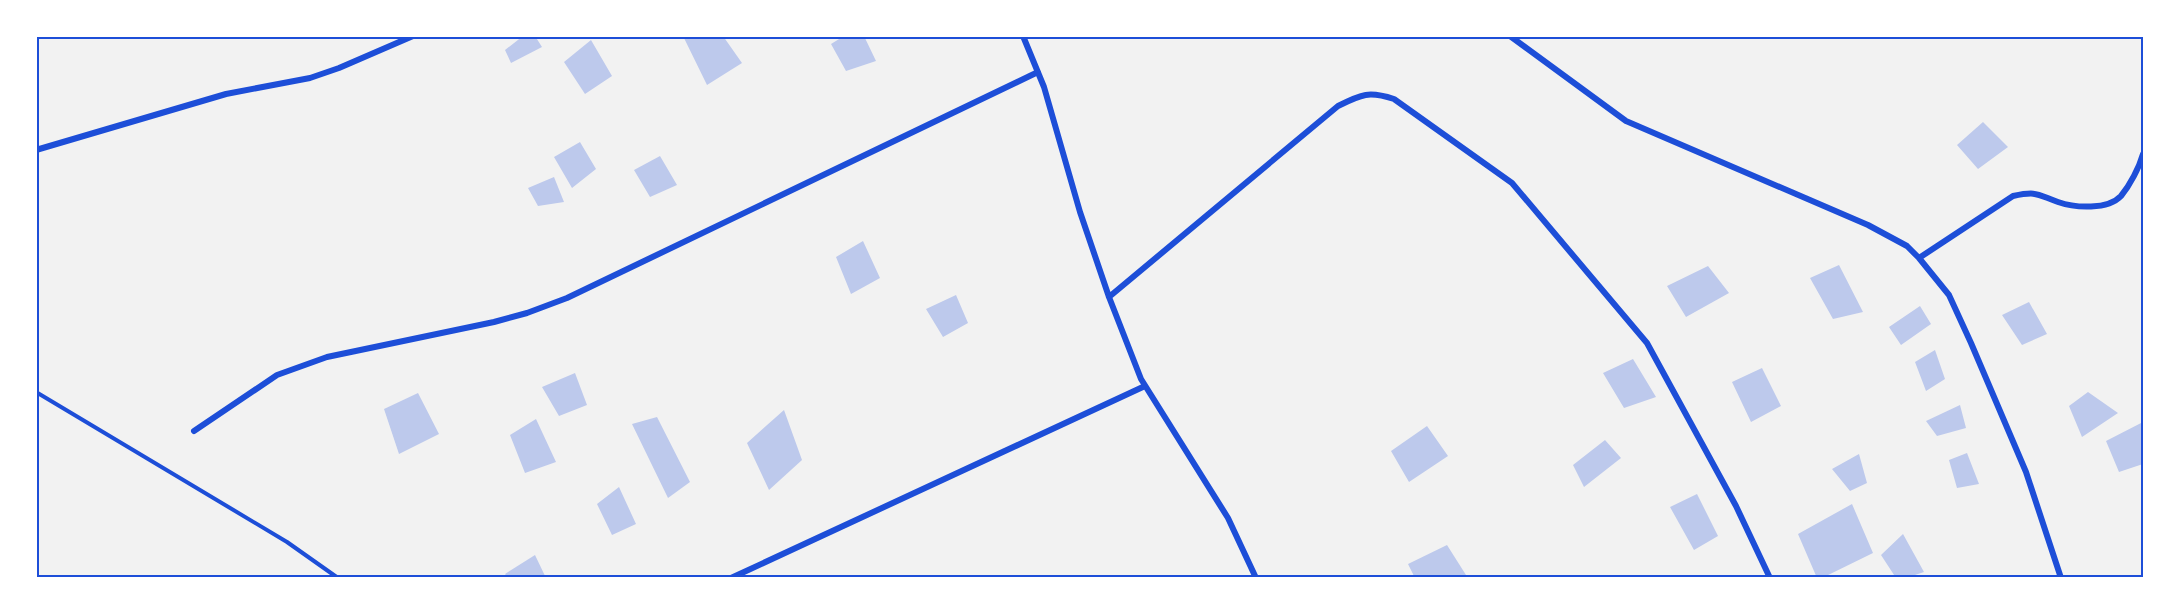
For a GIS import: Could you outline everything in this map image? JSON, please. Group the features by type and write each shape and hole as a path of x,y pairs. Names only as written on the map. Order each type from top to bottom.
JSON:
{"street":[{"path":"36,150 226,94 310,78 413,36"},
{"path":"1023,36 1054,118 1080,212 1109,297 1145,386 1228,518 1256,578"},
{"path":"1510,36 1626,121 1868,225 1907,246 1930,270 1949,295 2026,472 2061,578"},
{"path":"194,431 277,375 301,366 327,357 527,313 567,298 1038,72"},
{"path":"1109,297 1338,106 1359,96 1376,93 1394,99 1512,183 1647,343 1736,506 1770,578"},
{"path":"1919,258 2013,196 2031,192 2076,206 2110,203 2120,197 2143,154"},
{"path":"731,578 1145,386"}],"path":[{"path":"36,392 287,542 338,578"}],"building":[{"path":"523,36 535,36 542,47 511,63 505,50"},
{"path":"683,36 723,36 742,63 707,85"},
{"path":"844,36 864,36 876,61 846,71 831,44"},
{"path":"591,40 612,76 585,94 564,62"},
{"path":"1983,122 2008,147 1978,169 1957,145"},
{"path":"580,142 596,169 572,188 554,157"},
{"path":"660,156 677,185 650,197 634,170"},
{"path":"554,177 564,202 538,206 528,188"},
{"path":"863,241 880,278 851,294 836,257"},
{"path":"1839,265 1863,312 1833,319 1810,278"},
{"path":"1708,266 1729,293 1686,317 1667,286"},
{"path":"956,295 968,323 943,337 926,309"},
{"path":"2029,302 2047,334 2022,345 2002,315"},
{"path":"1920,306 1931,324 1901,345 1889,327"},
{"path":"1935,350 1945,379 1926,391 1915,362"},
{"path":"1633,359 1656,397 1624,408 1603,373"},
{"path":"1762,368 1781,406 1751,422 1732,382"},
{"path":"575,373 587,405 559,416 542,387"},
{"path":"2088,392 2118,413 2082,437 2069,406"},
{"path":"418,393 439,434 399,454 384,409"},
{"path":"1960,405 1966,428 1937,436 1926,421"},
{"path":"784,410 802,460 769,490 747,443"},
{"path":"657,417 690,482 668,498 632,424"},
{"path":"536,419 556,462 525,473 510,435"},
{"path":"2143,422 2143,464 2119,472 2106,441"},
{"path":"1427,426 1448,456 1409,482 1391,451"},
{"path":"1605,440 1621,458 1584,487 1573,465"},
{"path":"1967,453 1979,484 1957,488 1949,460"},
{"path":"1859,454 1867,483 1850,491 1832,469"},
{"path":"619,487 636,524 612,535 597,504"},
{"path":"1697,494 1718,536 1694,550 1670,507"},
{"path":"1852,504 1873,553 1822,578 1817,578 1798,534"},
{"path":"1903,534 1924,572 1906,578 1896,578 1881,555"},
{"path":"1447,545 1466,575 1461,578 1415,578 1408,564"},
{"path":"535,555 546,578 508,578 505,574"}]}
